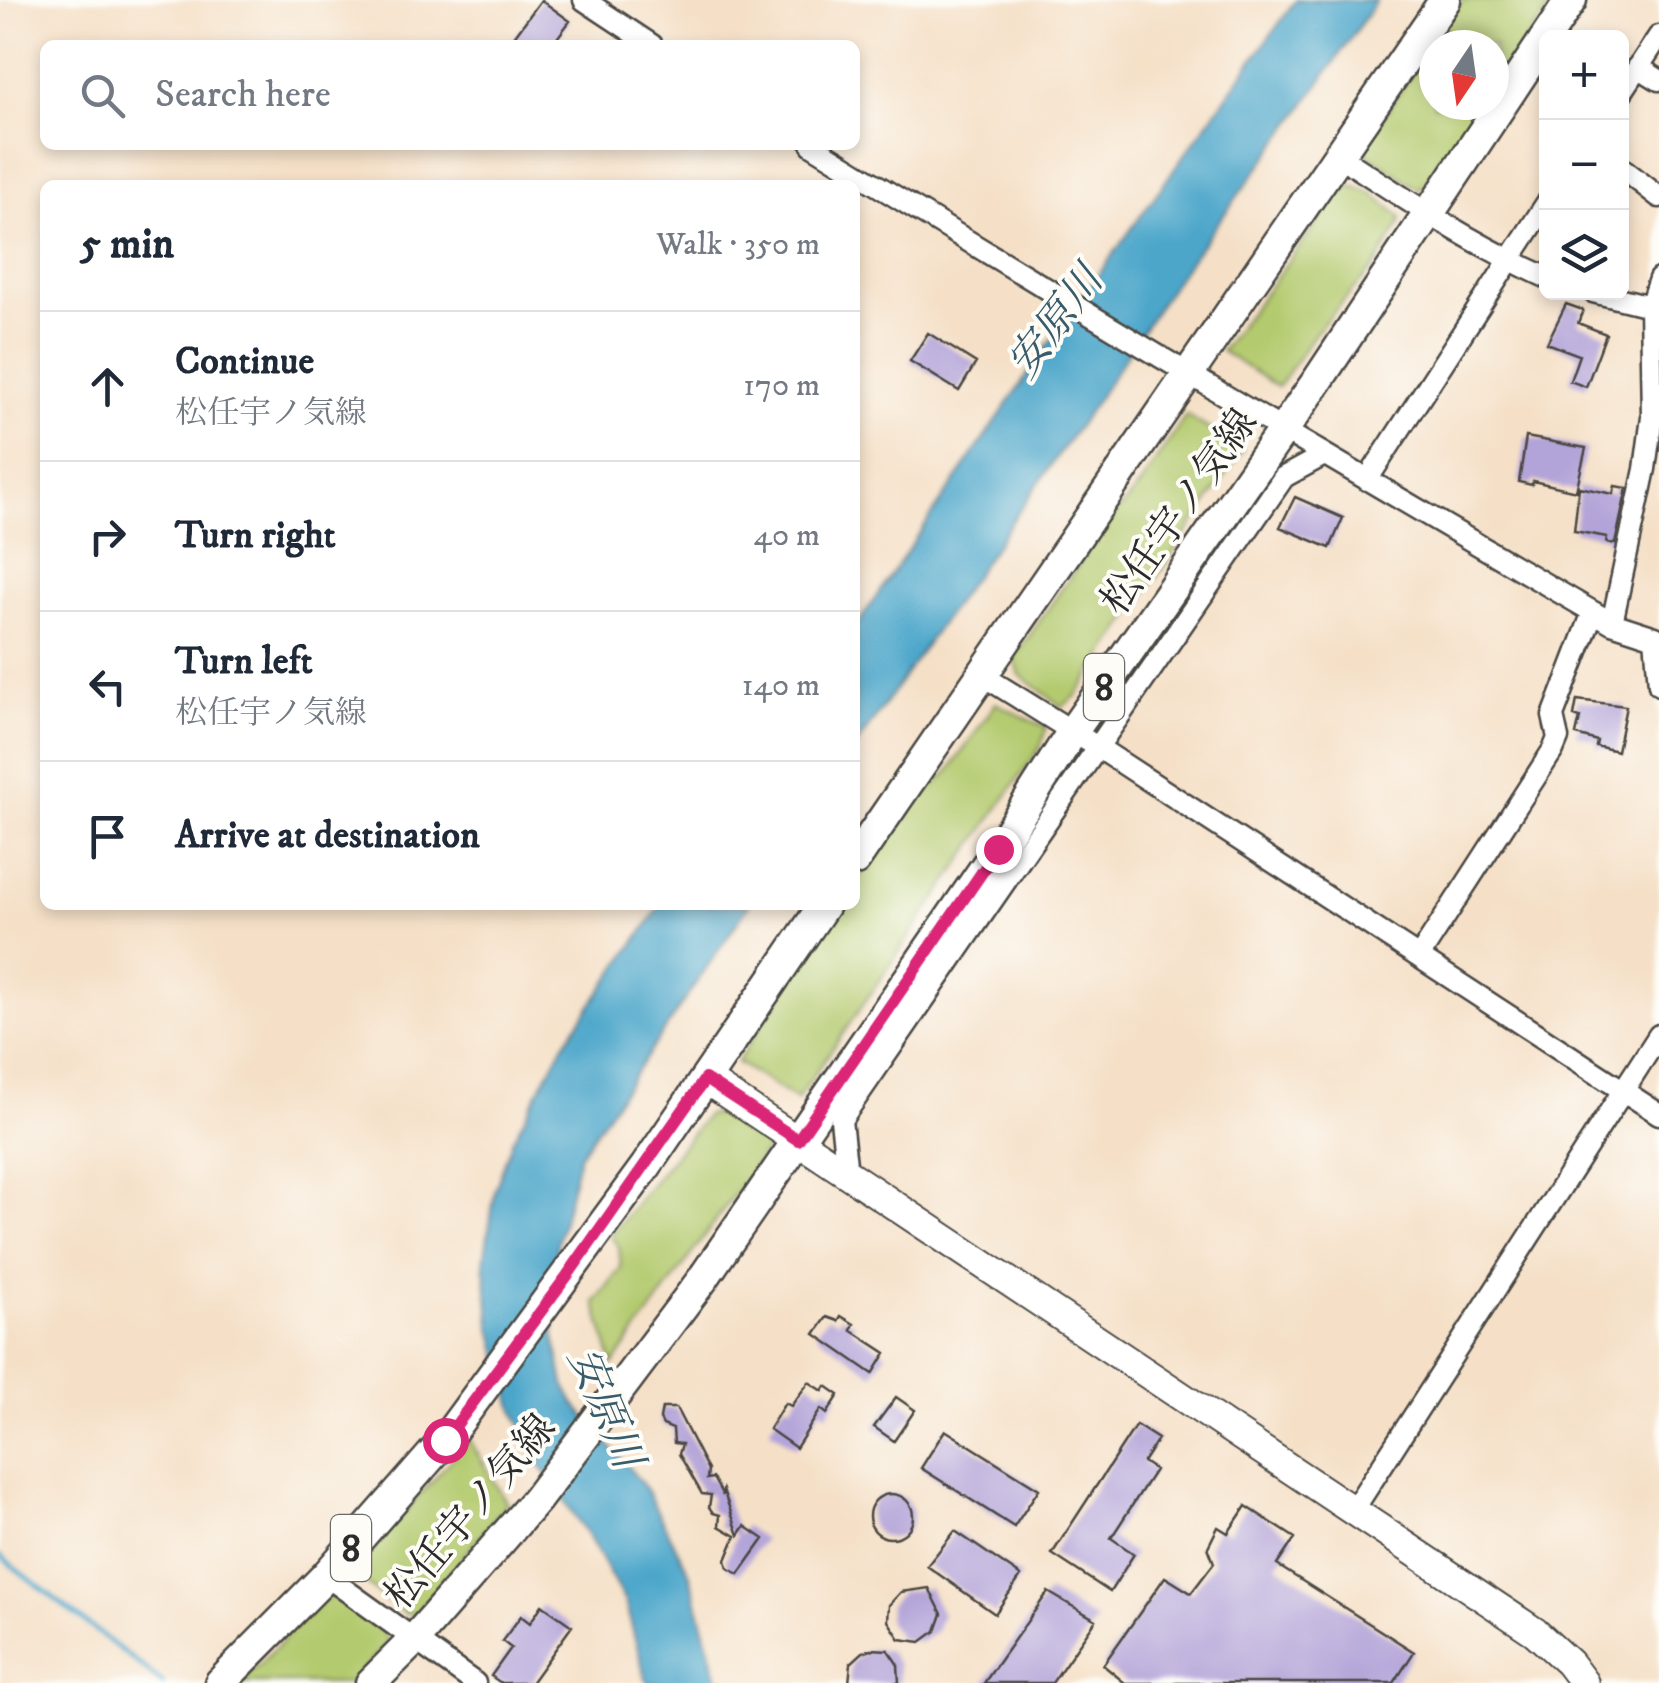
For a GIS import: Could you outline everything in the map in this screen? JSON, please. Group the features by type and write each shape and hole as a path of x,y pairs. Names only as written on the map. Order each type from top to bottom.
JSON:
{"main road":[{"name":"松任宇ノ気線","path":"860,853 982,675 1176,369 1338,155 1445,0"},
{"name":"松任宇ノ気線","path":"371,1683 415,1639 537,1499 702,1280 998,849 1086,740 1283,431 1571,0"},
{"name":"松任宇ノ気線","path":"220,1683 326,1576 445,1440 567,1276 821,910"}],"street":[{"path":"584,0 644,40"},
{"path":"1629,82 1659,36"},
{"path":"1638,68 1659,80"},
{"path":"820,150 1176,369 1366,480 1602,617 1657,637 1659,685"},
{"path":"1338,155 1428,214 1539,274"},
{"path":"1629,173 1659,197"},
{"path":"1366,480 1542,210"},
{"path":"1418,957 1553,750 1558,738 1553,716 1602,617 1652,470 1654,376 1650,306 1659,278"},
{"path":"1626,300 1650,306"},
{"path":"847,1172 841,1120 1086,740 1284,477 1324,455"},
{"path":"982,675 1659,1114"},
{"path":"1352,1512 1659,1035"},
{"path":"705,1079 1535,1632 1569,1663 1584,1683"},
{"path":"326,1576 475,1683"}],"green space":[{"path":"1462,0 1555,0 1509,65 1509,30 1442,30"},
{"path":"1419,63 1419,120 1470,120 1420,190 1366,153 1365,143"},
{"path":"1346,184 1372,193 1401,217 1400,224 1375,266 1316,332 1278,387 1221,351"},
{"path":"1186,415 1243,450 1076,696 1062,707 1020,675 1014,658"},
{"path":"996,703 1046,728 1041,746 797,1100 737,1062 837,910 860,910 860,874 893,825 949,771"},
{"path":"723,1112 770,1138 767,1148 613,1365 595,1302 621,1268 619,1247 610,1236 707,1115"},
{"path":"469,1439 507,1503 416,1614 405,1614 359,1578 355,1569"},
{"path":"334,1595 384,1631 388,1643 350,1683 241,1683 323,1599"}],"water":[{"path":"1296,0 1377,0 1177,278 860,740 860,621 1045,349"},
{"path":"658,910 746,910 579,1156 557,1245 554,1332 564,1384 574,1403 644,1486 689,1572 719,1683 647,1683 625,1602 586,1532 533,1455 513,1407 491,1325 484,1262 495,1190 512,1141 564,1044"}],"building":[{"path":"541,0 570,21 556,40 512,40"},
{"path":"1566,304 1583,310 1578,323 1606,334 1586,387 1570,381 1579,355 1547,343"},
{"path":"928,333 976,363 959,391 910,361"},
{"path":"1526,437 1586,448 1576,491 1533,481 1532,485 1519,482"},
{"path":"1615,486 1627,488 1615,544 1606,542 1607,537 1574,531 1579,487 1613,494"},
{"path":"1295,497 1343,518 1330,548 1280,527"},
{"path":"1577,700 1626,706 1617,751 1576,735 1580,718 1574,716"},
{"path":"841,1316 854,1324 851,1330 886,1353 873,1374 815,1334 827,1317 838,1321"},
{"path":"809,1382 823,1391 826,1386 839,1395 827,1414 821,1409 796,1448 769,1429 785,1403 791,1406"},
{"path":"896,1397 915,1410 894,1441 874,1427"},
{"path":"662,1408 676,1408 708,1470 707,1479 713,1478 722,1494 723,1490 739,1535 745,1526 764,1539 739,1574 728,1568 726,1560 736,1536 719,1526 720,1515 709,1507 711,1495 702,1494 679,1454 682,1444 674,1443 673,1429 660,1419"},
{"path":"1136,1425 1158,1439 1143,1462 1155,1470 1111,1538 1134,1554 1110,1592 1052,1554"},
{"path":"945,1430 1039,1489 1014,1527 921,1468"},
{"path":"891,1494 907,1500 913,1516 907,1532 891,1538 875,1532 869,1516 875,1500"},
{"path":"1246,1506 1295,1538 1277,1565 1414,1652 1394,1683 1125,1683 1103,1665 1165,1577 1191,1593 1214,1563 1208,1547 1218,1527 1228,1533"},
{"path":"955,1531 1021,1576 995,1614 927,1566"},
{"path":"929,1588 942,1614 936,1631 921,1642 900,1639 888,1621 889,1605 901,1592"},
{"path":"1048,1592 1096,1620 1052,1683 984,1683"},
{"path":"542,1605 572,1626 531,1683 501,1683 491,1676 511,1648 502,1641 521,1616 530,1623"},
{"path":"871,1649 888,1650 898,1665 899,1683 849,1683 851,1663"}],"waterway":[{"path":"0,1556 163,1683"}],"route":[{"path":"445,1440 567,1276 705,1079 798,1140 998,849"}],"water label":[{"name":"安原川","path":"1054,321"},
{"name":"安原川","path":"607,1407"}]}
